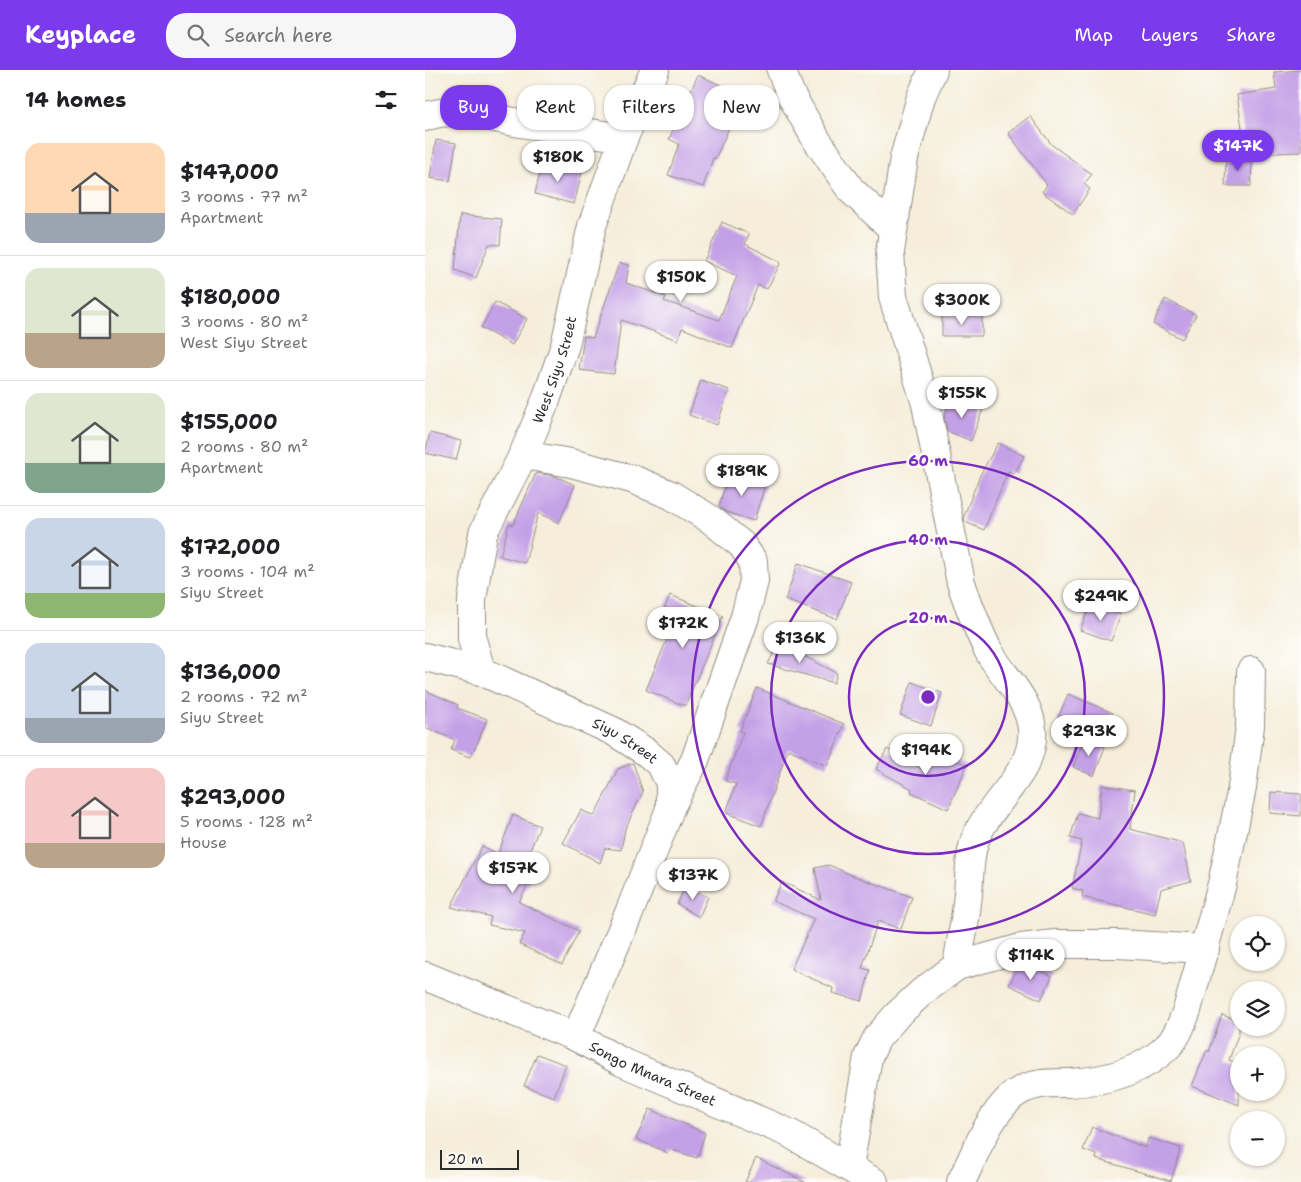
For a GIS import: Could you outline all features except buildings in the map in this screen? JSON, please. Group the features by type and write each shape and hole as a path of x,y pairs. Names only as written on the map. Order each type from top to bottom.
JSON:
{"street":[{"name":"West Siyu Street","path":"481,671 472,639 472,600 483,533 523,455 546,400 565,345 592,226 624,137 655,70"},
{"path":"781,70 791,94 816,139 851,190 893,229"},
{"path":"933,70 921,97 904,158 890,252 893,297 926,404 961,583 970,611 989,651 1027,706 1033,729 1030,750 1020,773 995,804 976,836 970,864 967,903 957,966"},
{"path":"425,117 447,112 471,113 601,135 624,137"},
{"path":"523,455 571,463 632,479 671,495 710,519 741,544 753,560 754,581 745,616 695,760 670,809"},
{"name":"Siyu Street","path":"425,657 481,671 613,732 646,752 661,765 670,783 670,809 629,913 576,1037"},
{"path":"961,1182 994,1117 1012,1096 1036,1084 1080,1082 1120,1076 1148,1063 1168,1046 1180,1028 1205,949 1222,884 1242,788 1250,726 1251,671"},
{"path":"849,1167 855,1123 868,1057 877,1038 903,1009 957,966 1021,948 1055,944 1117,944 1205,949"},
{"name":"Songo Mnara Street","path":"425,976 576,1037 622,1062 789,1133 874,1182"}]}
